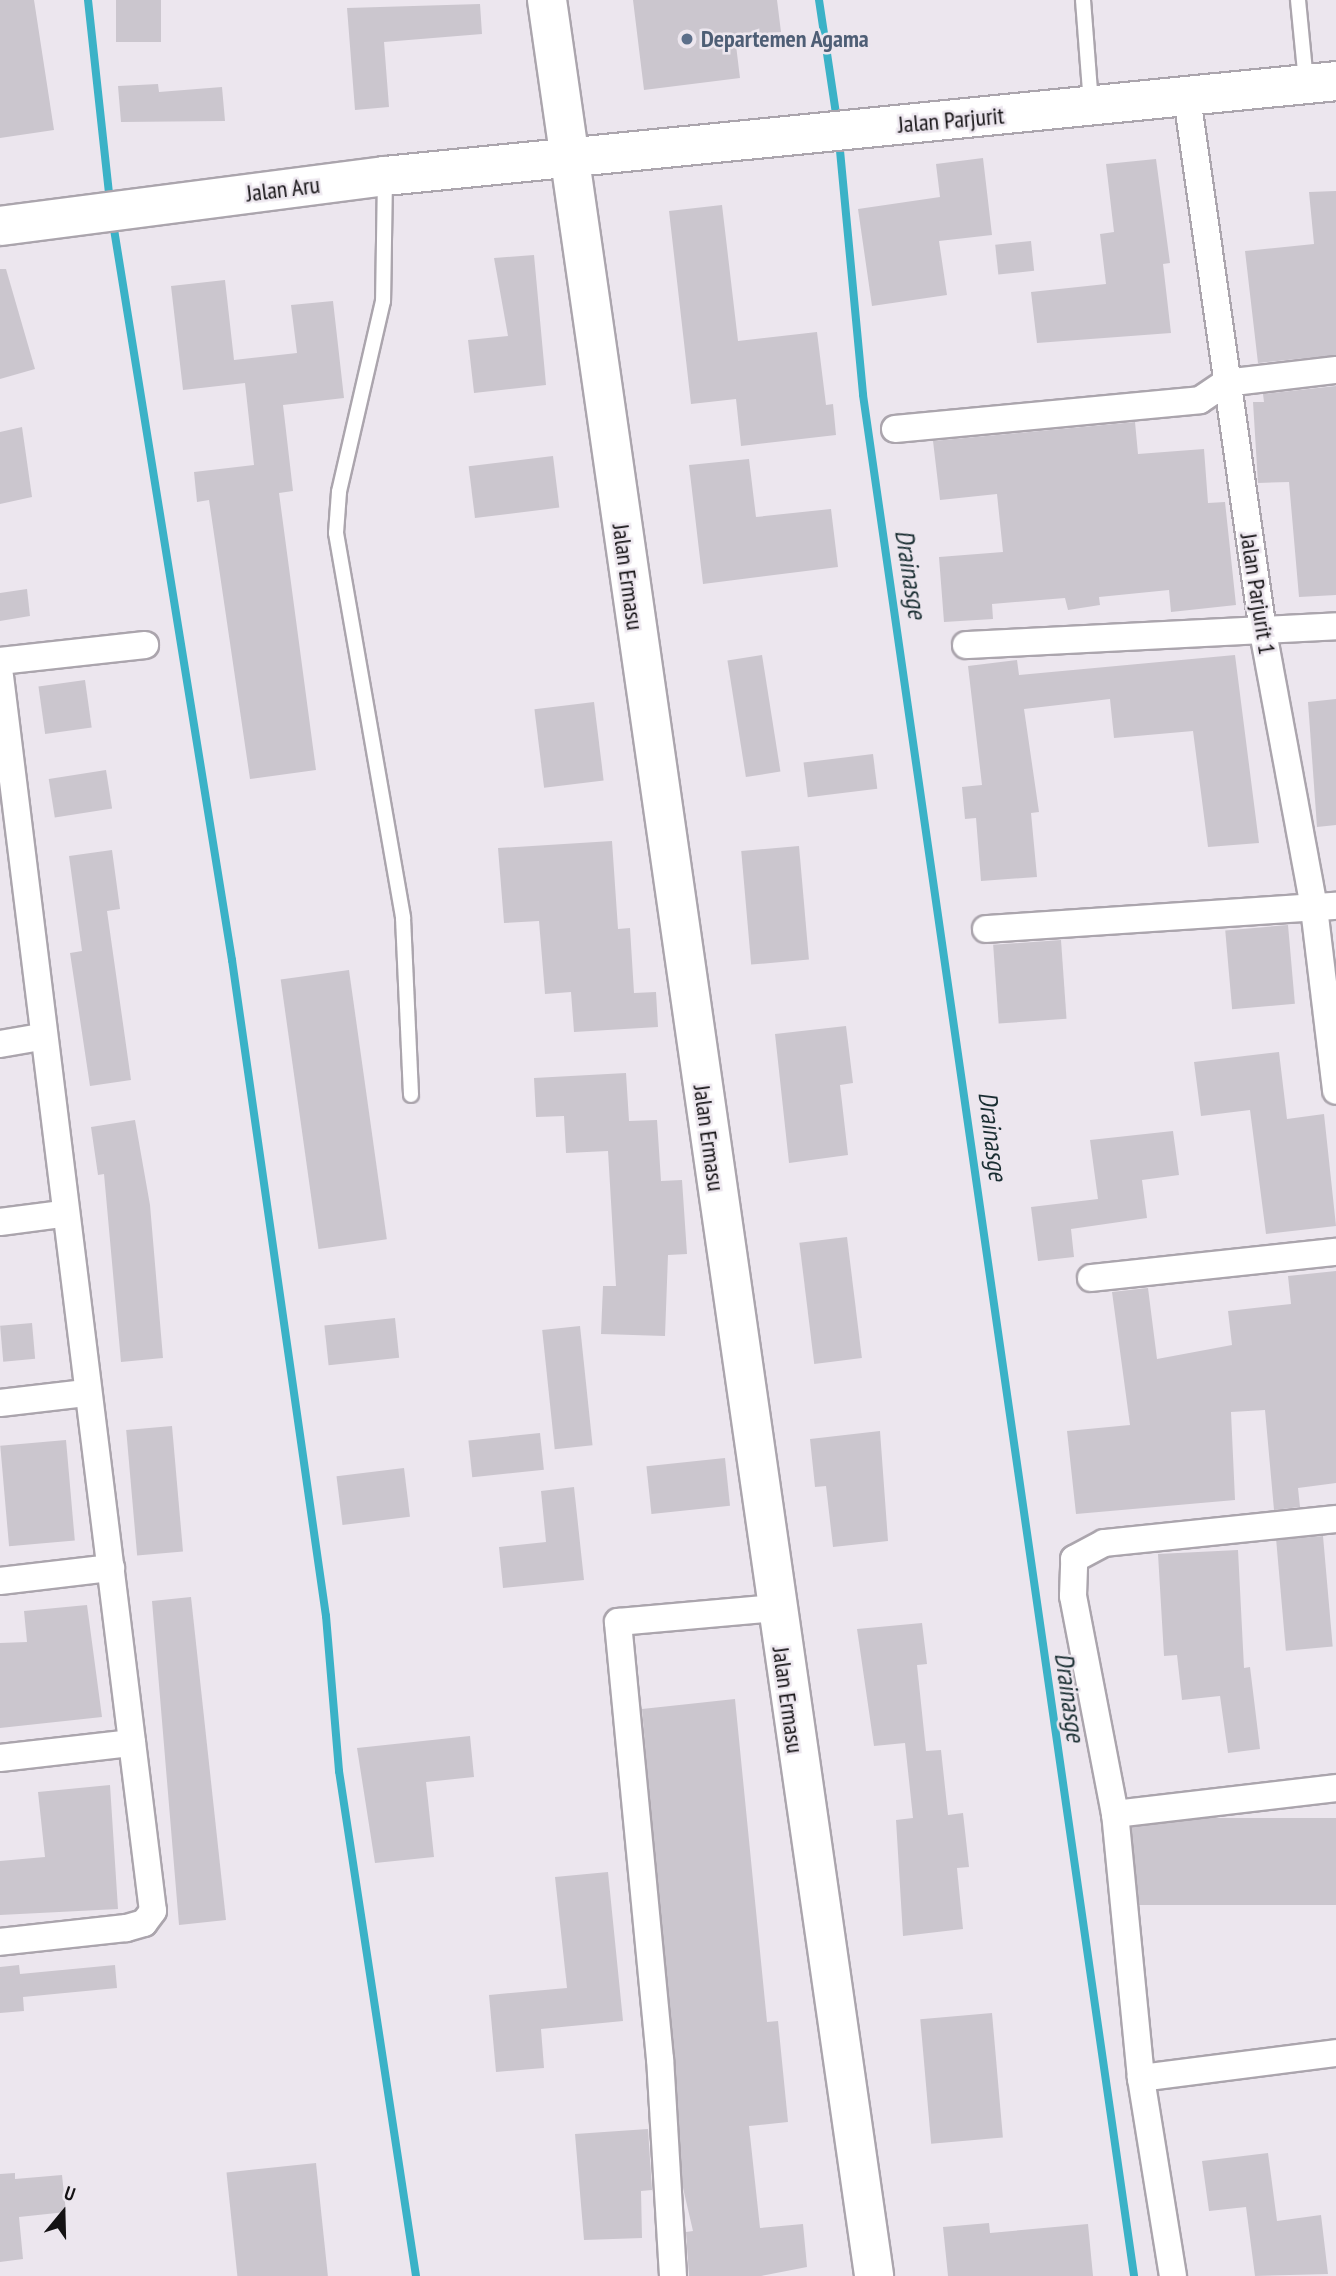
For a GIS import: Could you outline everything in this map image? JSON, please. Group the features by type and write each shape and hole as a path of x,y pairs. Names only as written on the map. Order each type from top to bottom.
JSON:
{"street":[{"name":"Jalan Ermasu","path":"547,0 566,157 874,2276"},
{"name":"Jalan Parjurit","path":"566,157 1092,107 1321,82"},
{"name":"Jalan Parjurit 1","path":"1187,97 1225,383 1263,632 1325,907 1336,1091"},
{"name":"Jalan Aru","path":"0,226 385,176 566,157"},
{"path":"895,429 1200,400 1225,383 1336,370"},
{"path":"966,645 1263,632 1336,626"},
{"path":"0,661 145,645"},
{"path":"0,676 9,860 40,1038 85,1393 111,1568 153,1911 144,1923 127,1928 0,1942"},
{"path":"986,929 1325,907"},
{"path":"0,1044 40,1038"},
{"path":"0,1223 62,1214"},
{"path":"1091,1278 1336,1252"},
{"path":"0,1403 85,1393"},
{"path":"1173,2276 1141,2078 1115,1814 1073,1596 1074,1559 1104,1543 1336,1519"},
{"path":"0,1581 111,1568"},
{"path":"673,2276 660,2059 618,1622 775,1608"},
{"path":"0,1758 132,1743"},
{"path":"1115,1814 1336,1788"},
{"path":"1141,2078 1336,2053"}],"lane":[{"path":"1083,0 1092,107"},
{"path":"1298,0 1321,82"},
{"path":"385,176 383,301 339,492 336,533 403,918 411,1094"}],"building":[{"path":"0,0 34,0 54,130 0,138"},
{"path":"116,0 161,0 161,42 116,42"},
{"name":"Departemen Agama","path":"633,0 777,0 781,32 735,37 740,78 644,90"},
{"path":"480,4 482,34 384,42 389,107 355,110 347,8"},
{"path":"158,84 159,92 222,87 225,121 121,122 118,86"},
{"path":"983,158 992,235 939,241 947,295 872,306 858,209 940,197 936,164"},
{"path":"1156,159 1170,263 1163,264 1171,333 1037,343 1031,292 1106,284 1100,234 1114,232 1106,164"},
{"path":"1336,191 1336,355 1258,363 1245,251 1314,244 1309,192"},
{"path":"722,205 738,341 817,332 826,405 833,404 836,435 741,446 736,399 691,404 669,211"},
{"path":"1031,241 1034,271 998,275 995,245"},
{"path":"534,255 546,385 474,393 468,340 508,336 494,258"},
{"path":"0,269 6,269 35,369 0,379"},
{"path":"225,280 234,360 297,353 291,305 333,301 344,398 283,405 293,491 279,493 316,770 250,779 209,500 197,502 194,472 254,465 245,383 183,390 171,286"},
{"path":"1336,386 1336,595 1299,597 1289,482 1258,483 1253,402 1264,402 1263,394"},
{"path":"1135,422 1138,454 1204,449 1208,503 1225,502 1236,605 1171,612 1169,590 1099,597 1100,605 1068,610 1065,598 992,604 993,619 944,622 939,557 1003,552 997,494 940,500 933,441"},
{"path":"22,427 32,497 0,504 0,432"},
{"path":"553,456 559,508 475,518 469,466"},
{"path":"749,459 756,517 831,509 838,567 703,584 689,465"},
{"path":"27,589 30,616 0,621 0,593"},
{"path":"762,655 780,772 746,777 727,660"},
{"path":"1235,655 1259,843 1208,847 1193,731 1114,738 1110,699 1024,709 1039,812 1031,813 1037,877 981,881 976,818 965,819 962,787 982,785 968,666 1017,660 1019,675"},
{"path":"85,680 92,728 45,734 38,687"},
{"path":"1336,699 1336,825 1317,827 1308,702"},
{"path":"594,702 604,780 544,788 534,709"},
{"path":"873,754 877,789 808,797 804,763"},
{"path":"106,770 112,809 55,818 49,779"},
{"path":"612,841 618,929 630,928 634,993 656,992 658,1027 574,1032 571,992 545,994 539,921 504,923 498,848"},
{"path":"799,846 809,960 751,965 741,851"},
{"path":"112,850 120,909 107,911 131,1080 90,1086 70,953 82,951 69,856"},
{"path":"1288,925 1295,1004 1232,1009 1225,930"},
{"path":"1061,940 1067,1019 999,1024 993,945"},
{"path":"349,970 387,1239 319,1249 281,980"},
{"path":"846,1026 853,1083 840,1085 848,1155 789,1163 775,1034"},
{"path":"1279,1052 1287,1119 1324,1114 1336,1226 1266,1234 1250,1110 1201,1116 1194,1062"},
{"path":"626,1073 629,1121 657,1120 661,1181 682,1180 687,1254 668,1255 665,1336 601,1334 603,1286 616,1286 608,1151 566,1153 564,1116 536,1117 534,1078"},
{"path":"135,1120 150,1205 163,1358 121,1362 104,1174 98,1175 91,1127"},
{"path":"1173,1131 1179,1175 1142,1180 1147,1218 1071,1229 1074,1257 1038,1261 1031,1207 1098,1199 1090,1140"},
{"path":"847,1237 862,1358 814,1364 799,1243"},
{"path":"1336,1271 1336,1483 1298,1488 1300,1507 1274,1510 1265,1410 1231,1412 1235,1500 1076,1514 1067,1431 1130,1425 1112,1292 1148,1288 1157,1359 1232,1345 1228,1311 1291,1304 1288,1276"},
{"path":"395,1318 399,1358 329,1365 324,1325"},
{"path":"32,1323 35,1359 3,1362 0,1326"},
{"path":"580,1326 593,1445 555,1449 542,1330"},
{"path":"172,1426 183,1552 137,1556 126,1430"},
{"path":"880,1431 888,1541 833,1547 826,1486 815,1487 810,1439"},
{"path":"540,1433 544,1470 472,1477 468,1441"},
{"path":"66,1440 75,1541 9,1546 0,1446"},
{"path":"725,1458 730,1506 651,1514 646,1466"},
{"path":"404,1468 410,1517 342,1525 337,1476"},
{"path":"574,1487 584,1580 503,1588 499,1547 546,1542 541,1491"},
{"path":"1323,1536 1333,1647 1286,1651 1276,1540"},
{"path":"1238,1550 1244,1668 1250,1667 1260,1749 1228,1753 1220,1696 1182,1700 1177,1655 1164,1656 1158,1554"},
{"path":"191,1597 226,1920 179,1925 152,1601"},
{"path":"87,1605 102,1717 0,1728 0,1643 27,1642 24,1611"},
{"path":"922,1623 927,1664 917,1665 926,1751 941,1750 948,1815 963,1813 969,1867 957,1868 963,1929 903,1936 896,1820 913,1818 905,1743 874,1746 857,1629"},
{"path":"735,1699 767,2022 778,2021 788,2122 749,2126 760,2228 803,2224 807,2267 761,2276 689,2276 686,2232 693,2231 683,2188 642,1709"},
{"path":"470,1736 474,1777 426,1782 434,1857 375,1863 357,1748"},
{"path":"110,1785 118,1909 0,1915 0,1861 45,1857 38,1792"},
{"path":"1132,1818 1336,1818 1336,1905 1132,1905"},
{"path":"608,1872 623,2021 541,2029 544,2068 496,2072 489,1995 567,1988 555,1877"},
{"path":"19,1965 20,1974 115,1965 117,1988 23,1997 24,2011 0,2013 0,1967"},
{"path":"992,2013 1003,2138 931,2144 920,2019"},
{"path":"648,2129 652,2190 641,2191 642,2238 584,2240 575,2134"},
{"path":"1268,2153 1277,2221 1321,2215 1328,2274 1255,2276 1246,2207 1209,2211 1202,2161"},
{"path":"316,2163 328,2276 237,2276 226,2172"},
{"path":"15,2173 15,2179 62,2175 66,2212 19,2217 23,2259 0,2262 0,2174"},
{"path":"989,2223 990,2233 1088,2224 1093,2276 948,2276 943,2227"}],"waterway":[{"path":"88,0 110,203"},
{"name":"Drainasge","path":"819,0 837,120"},
{"name":"Drainasge","path":"839,140 863,395 1134,2276"},
{"path":"113,223 232,960 326,1616 339,1771 416,2276"}],"place":[{"name":"Departemen Agama","path":"687,39"}]}
